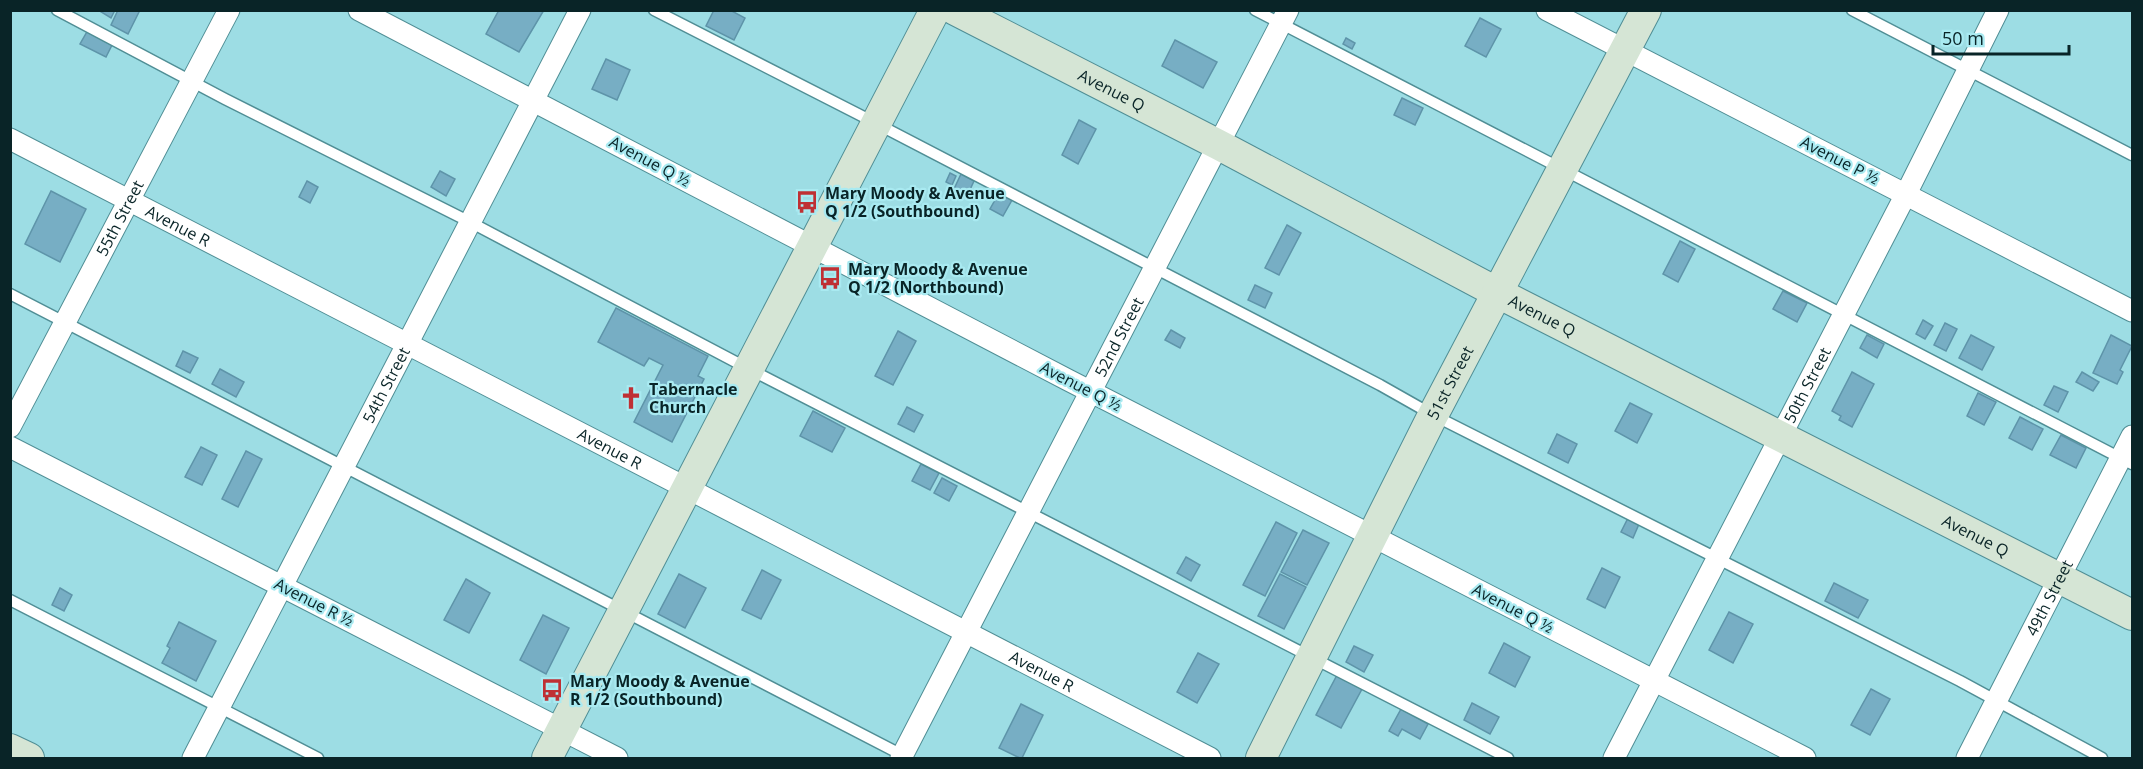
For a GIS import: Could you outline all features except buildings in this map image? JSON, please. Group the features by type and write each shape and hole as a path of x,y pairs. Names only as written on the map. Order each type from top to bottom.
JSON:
{"street":[{"name":"55th Street","path":"10,427 229,10"},
{"name":"Avenue Q ½","path":"358,10 1091,392 1805,759"},
{"name":"54th Street","path":"193,759 580,10"},
{"path":"547,759 935,10"},
{"name":"Avenue Q","path":"955,10 1219,145 1498,293 2133,615"},
{"name":"Avenue P ½","path":"1547,10 2133,311"},
{"name":"51st Street","path":"1261,759 1433,415 1626,52 1646,10"},
{"name":"50th Street","path":"1614,759 1906,194 1998,10"},
{"name":"52nd Street","path":"904,758 1028,512 1285,17"},
{"name":"Avenue R","path":"10,139 967,631 1210,759"},
{"name":"49th Street","path":"1966,759 2060,577 2127,461 2133,436"},
{"name":"Avenue R ½","path":"10,447 617,759"},
{"path":"10,749 29,759"}],"lane":[{"path":"57,10 1508,759"},
{"path":"654,10 1380,385 1433,415 1996,701 2102,759"},
{"path":"1255,10 1285,17 1563,170 2127,461"},
{"path":"1852,10 2133,155"},
{"path":"10,294 904,758"},
{"path":"10,600 318,759"}],"place":[{"name":"Mary Moody & Avenue Q 1/2 (Southbound)","path":"807,202"},
{"name":"Mary Moody & Avenue Q 1/2 (Northbound)","path":"830,278"},
{"name":"Tabernacle Church","path":"631,398"},
{"name":"Mary Moody & Avenue R 1/2 (Southbound)","path":"552,690"}]}
